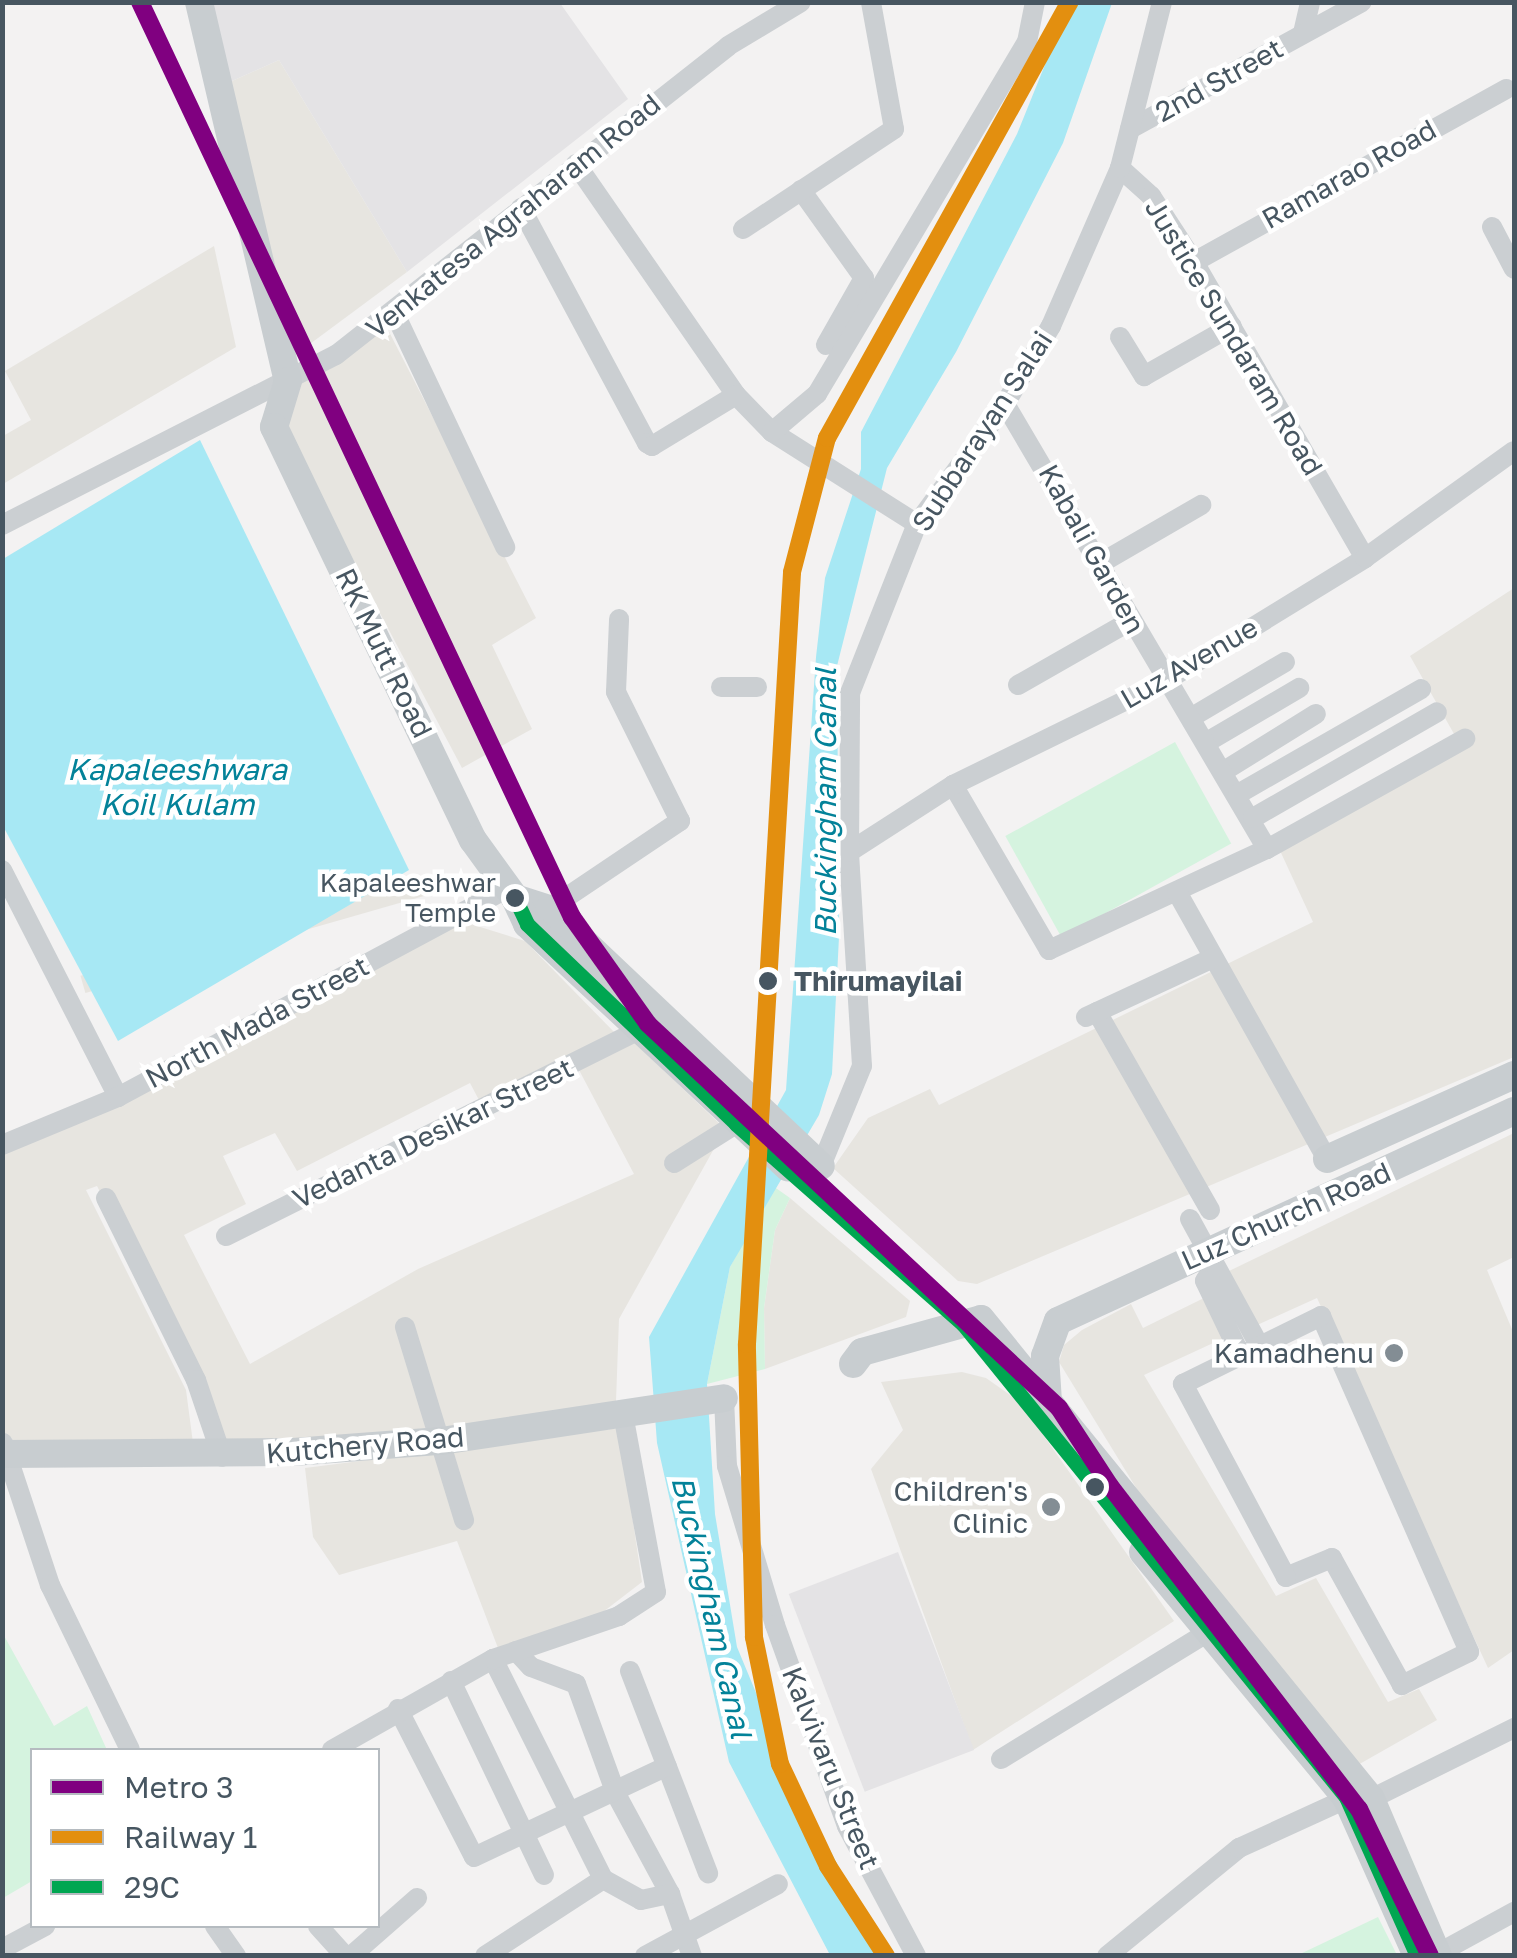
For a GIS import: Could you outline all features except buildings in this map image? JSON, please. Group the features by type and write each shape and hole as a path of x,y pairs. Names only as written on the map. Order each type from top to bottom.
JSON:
{"main road":[{"name":"RK Mutt Road","path":"199,2 288,381 274,427 473,840 511,893 526,924 739,1126"},
{"path":"511,893 549,910 739,1092 803,1161"},
{"name":"Luz Church Road","path":"1327,1160 1514,1075"},
{"path":"1474,1093 1488,1124"},
{"name":"Luz Church Road","path":"1048,1402 1044,1356 1058,1321 1209,1260 1514,1111"},
{"path":"739,1126 803,1161"},
{"path":"853,1364 862,1352 980,1319 1048,1402 1217,1627 1358,1799 1431,1955"},
{"name":"Kutchery Road","path":"4,1449 222,1457 441,1441 717,1399"},
{"path":"1143,1552 1217,1627"}],"street":[{"path":"743,229 894,129 871,2"},
{"path":"777,436 818,394 1027,42 1035,2"},
{"path":"1120,168 1162,2"},
{"path":"1303,33 1310,2"},
{"name":"2nd Street","path":"1130,129 1362,2"},
{"name":"Venkatesa Agraharam Road","path":"2,526 216,414 288,381 396,314 521,208 728,46 800,3"},
{"name":"Ramarao Road","path":"1194,262 1506,88"},
{"path":"576,164 736,395 777,436 909,519"},
{"name":"Justice Sundaram Road","path":"1120,168 1151,196 1194,262 1365,558"},
{"name":"Subbarayan Salai","path":"803,1161 862,1066 849,852 850,693 909,519 1005,404 1051,326 1120,168"},
{"path":"802,190 864,278 826,345"},
{"path":"521,208 646,443 652,446 736,395"},
{"path":"1492,227 1514,269"},
{"path":"396,314 505,547"},
{"path":"1120,337 1144,376 1232,326"},
{"name":"Kabali Garden","path":"1005,404 1268,849"},
{"name":"Luz Avenue","path":"849,852 954,786 1167,680 1365,558 1514,451"},
{"path":"1100,563 1201,505"},
{"path":"549,910 680,821 616,692 619,619"},
{"path":"1018,685 1132,620"},
{"path":"1192,717 1285,662"},
{"path":"721,687 756,687"},
{"path":"1207,742 1299,688"},
{"path":"1238,794 1422,689"},
{"path":"1253,818 1437,712"},
{"path":"1224,771 1316,714"},
{"path":"954,786 1049,950 1268,849 1465,739"},
{"path":"2,870 118,1096"},
{"path":"1178,892 1211,959 1327,1160"},
{"name":"North Mada Street","path":"2,1145 118,1096 511,893"},
{"path":"1210,1210 1091,1015 1211,959"},
{"name":"Vedanta Desikar Street","path":"226,1236 639,1030"},
{"path":"674,1163 739,1126"},
{"path":"106,1198 196,1380 222,1457"},
{"path":"1190,1219 1209,1260 1205,1281 1249,1350"},
{"path":"1317,1316 1323,1320 1470,1652 1466,1657 1397,1684 1332,1558 1286,1577 1184,1384 1249,1350 1317,1316"},
{"path":"406,1327 464,1520"},
{"name":"Kalvivaru Street","path":"717,1399 727,1466 775,1625 847,1826 916,1956"},
{"path":"335,1748 398,1709 493,1659 618,1616 656,1592 629,1413"},
{"path":"4,1449 50,1585 129,1748"},
{"path":"1000,1758 1217,1627"},
{"path":"516,1650 531,1667 576,1684 616,1794 670,1894 692,1956"},
{"path":"493,1659 567,1816 603,1880 641,1900 670,1894"},
{"path":"630,1671 708,1873"},
{"path":"451,1682 544,1876"},
{"path":"398,1709 474,1857 616,1794 666,1766"},
{"path":"1106,1956 1239,1848 1514,1728"},
{"path":"485,1956 603,1880"},
{"path":"645,1956 778,1884"},
{"path":"320,1928 348,1956 417,1898"},
{"path":"1431,1955 1514,1912"},
{"path":"2,1950 41,1928"},
{"path":"216,1928 227,1953"}],"shaded area":[{"path":"204,3 560,3 628,99 407,272 279,60 223,85"},
{"path":"279,60 407,272 287,361 223,85"},
{"path":"214,246 236,347 3,484 3,436 31,420 5,371"},
{"path":"383,320 536,618 492,645 532,729 462,768 283,430 282,387"},
{"path":"1514,588 1514,1057 977,1284 958,1281 833,1168 868,1118 930,1089 939,1105 1313,922 1276,842 1458,741 1410,656"},
{"path":"439,873 444,890 85,993 80,976"},
{"path":"448,917 525,941 616,1034 480,1102 470,1083 297,1171 275,1133 223,1156 246,1204 184,1235 250,1364 418,1269 634,1174 579,1070 634,1042 725,1129 619,1319 616,1401 478,1427 219,1445 192,1375 97,1186 86,1190 186,1390 193,1443 5,1445 3,1147"},
{"path":"1514,1133 1514,1257 1487,1270 1514,1334 1514,1650 1488,1668 1317,1298 1255,1326 1229,1271"},
{"path":"790,1198 910,1301 906,1317 765,1369 764,1308 775,1230"},
{"path":"1204,1298 1224,1338 1144,1375 1276,1596 1316,1578 1388,1702 1419,1689 1437,1720 1349,1770 1211,1610 1059,1362 1064,1345 1082,1330 1131,1304 1143,1328"},
{"path":"962,1372 986,1378 1020,1402 1174,1621 973,1750 871,1469 903,1430 881,1382"},
{"path":"619,1428 642,1582 603,1612 498,1648 457,1541 339,1575 313,1537 305,1468"},
{"path":"898,1552 974,1750 865,1792 789,1594"}],"green space":[{"path":"1175,742 1231,843 1062,938 1005,836"},
{"path":"773,1186 790,1198 775,1230 764,1308 765,1369 707,1384 730,1267"},
{"path":"2,1632 54,1726 87,1706 106,1748 30,1748 30,1882 3,1898"},
{"path":"1378,1917 1397,1955 1298,1955"}],"water":[{"name":"Buckingham Canal","path":"1070,3 1112,3 1063,143 956,352 887,468 837,666 839,937 832,1074 819,1115 730,1267 707,1384 715,1514 737,1647 788,1770 885,1955 830,1955 729,1762 657,1443 649,1337 786,1090 825,578 861,469 861,432 1017,134"},
{"name":"Kapaleeshwara Koil Kulam","path":"200,440 409,870 118,1041 3,826 3,559"}],"metro line":[{"name":"3","path":"140,2 572,917 648,1024 1059,1408 1110,1486 1359,1809 1430,1956"}],"rail line":[{"name":"1","path":"886,1956 828,1866 780,1764 754,1637 747,1344 792,572 827,438 1070,2"}],"transit line":[{"name":"29C","path":"515,898 527,924 736,1124 963,1324 1346,1797 1417,1956"}],"place":[{"name":"Kapaleeshwar Temple","path":"515,898"},
{"name":"Thirumayilai","path":"768,981"},
{"name":"Kamadhenu","path":"1394,1353"},
{"name":"Children's Clinic","path":"1051,1507"}]}
